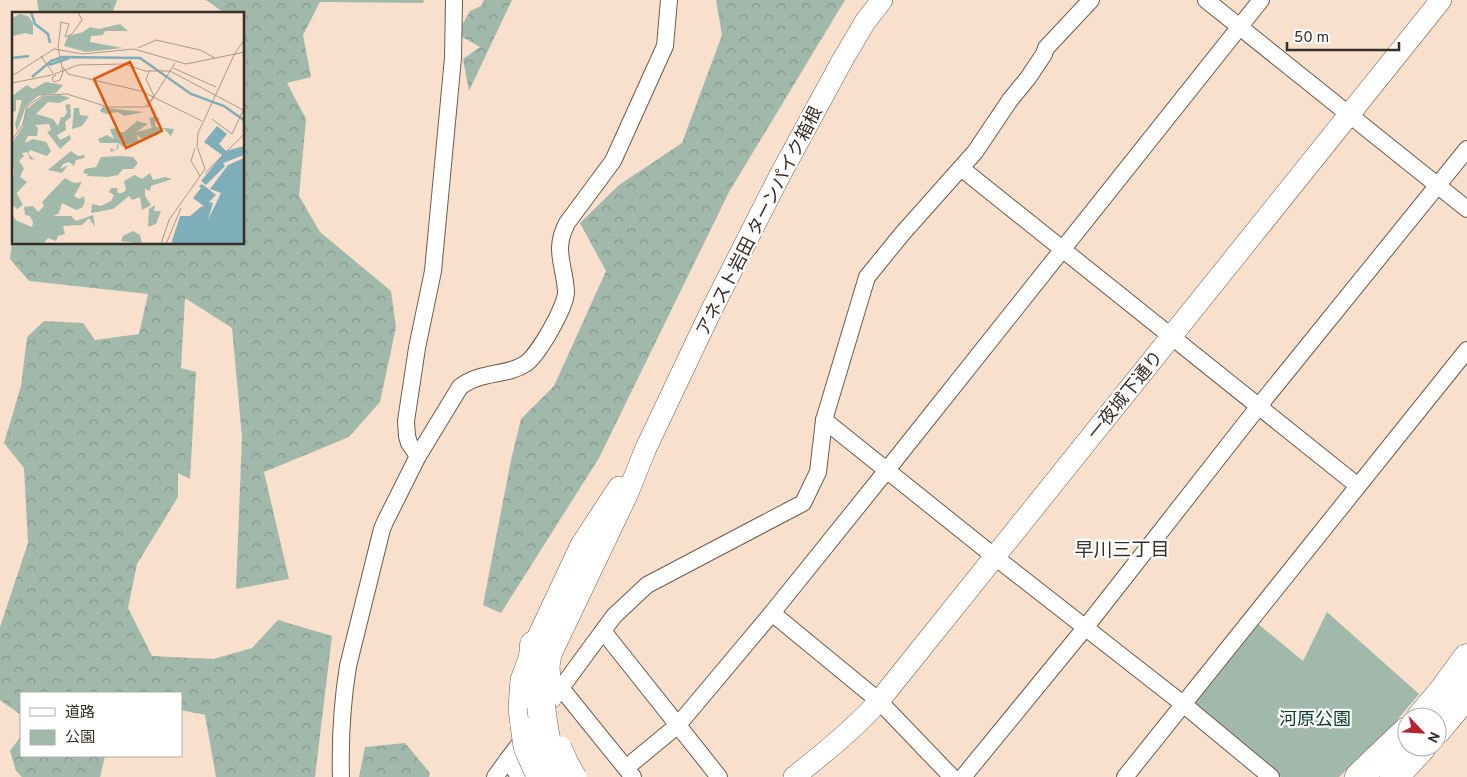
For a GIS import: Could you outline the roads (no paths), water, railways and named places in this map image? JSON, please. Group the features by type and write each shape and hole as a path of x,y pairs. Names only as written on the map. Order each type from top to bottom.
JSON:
{"highway":[{"path":"542,649 544,675 541,694 539,746 551,777"},
{"path":"1429,707 1467,658"},
{"path":"1447,718 1467,694"},
{"path":"541,705 546,741 551,757 561,777"},
{"path":"1359,777 1397,741"},
{"path":"1394,777 1413,757"}],"street":[{"path":"418,456 409,443 406,421 417,348 433,271 453,58 454,0"},
{"path":"341,777 343,704 348,666 382,529 418,456 460,387 466,382 477,378 526,364 543,344 566,293 559,246 562,234 567,223 608,170 617,152 665,46 669,0"},
{"name":"アネスト岩田 ターンパイク箱根","path":"542,649 553,602 581,545 646,448 711,311 779,177 842,62 866,22 882,0"},
{"path":"496,777 541,705 604,631 614,616 647,585 803,503 818,472 824,420 867,277 902,234 975,152 1010,100 1028,78 1046,48 1091,0"},
{"path":"1206,0 1467,210"},
{"path":"541,705 629,773 678,725 772,613 1261,0"},
{"name":"一夜城下通り","path":"794,777 840,740 879,701 1441,0"},
{"path":"963,777 1467,149"},
{"path":"961,168 1358,486"},
{"path":"1125,777 1467,350"},
{"path":"824,420 1084,628 1183,704 1270,777"},
{"path":"772,613 879,701 952,777"},
{"path":"604,631 718,777"},
{"path":"537,777 524,747 541,705"},
{"path":"541,705 558,736 567,761 576,777"},
{"path":"508,760 519,777"}],"district":[{"name":"早川三丁目","path":"1122,549"}],"park label":[{"name":"河原公園","path":"1315,719"}]}
